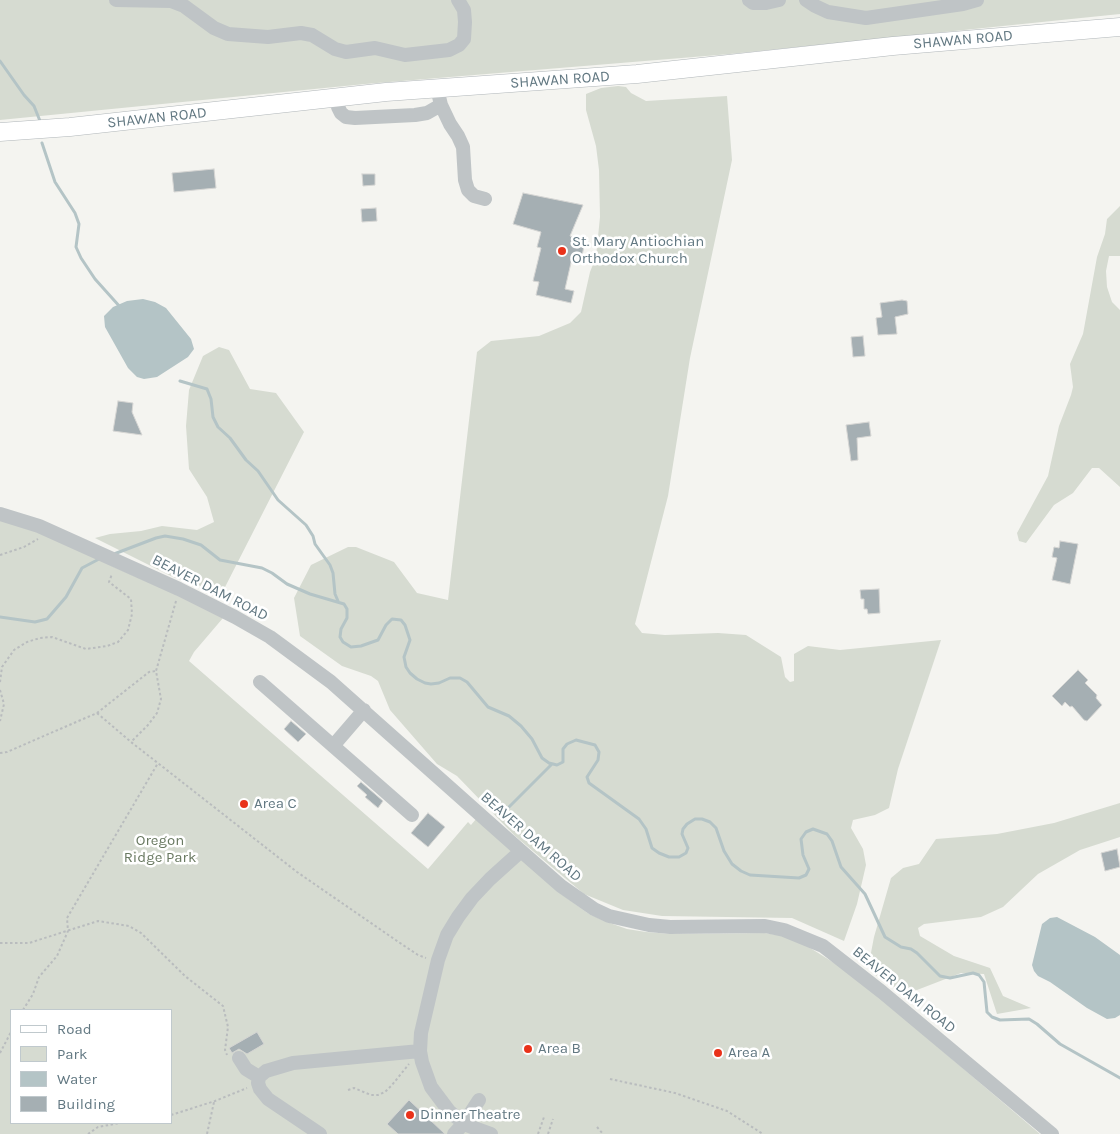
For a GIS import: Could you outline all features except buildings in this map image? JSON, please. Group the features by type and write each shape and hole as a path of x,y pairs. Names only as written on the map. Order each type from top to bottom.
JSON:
{"main road":[{"name":"SHAWAN ROAD","path":"0,132 70,127 437,88 637,74 884,47 1120,27"}],"street":[{"path":"116,0 171,1 184,6 214,28 228,34 268,37 301,33 312,35 334,49 346,52 375,48 405,55 449,50 459,45 464,39 465,22 464,10 458,0"},
{"path":"749,0 753,3 779,0"},
{"path":"806,0 828,12 866,18 962,4 977,0"},
{"path":"437,88 441,105 463,147 465,180 468,190 474,196 485,199"},
{"path":"336,98 341,113 346,117 355,118 415,116 427,113 441,105"},
{"name":"BEAVER DAM ROAD","path":"0,514 39,526 96,551 179,589 270,637 324,676 521,851 579,900 594,909 609,916 648,925 670,927 765,926 784,930 823,946 882,992 1052,1134"},
{"path":"260,682 412,815"},
{"path":"333,746 364,710"},
{"path":"491,1134 464,1123 449,1110 431,1087 422,1062 420,1033 438,960 447,935 462,911 490,879 521,851"},
{"path":"258,1080 266,1071 293,1063 420,1051"},
{"path":"240,1060 246,1069 258,1080 260,1089 268,1099 320,1134"},
{"path":"454,1134 480,1100"}],"path":[{"path":"0,555 24,547 40,537"},
{"path":"0,682 2,667 14,650 27,642 52,637 86,649 107,646 118,642 128,630 132,614 130,599 109,582 119,562"},
{"path":"132,742 157,713 161,699 156,671 179,589"},
{"path":"0,753 7,752 97,713 149,672 156,671"},
{"path":"0,690 4,704 0,721"},
{"path":"97,713 297,872 418,956 438,960"},
{"path":"24,1009 33,994 39,977 57,956 68,931 67,918 158,763"},
{"path":"0,944 29,943 98,921 129,926 141,932 185,976 223,1006 228,1027 225,1050 229,1058 236,1065 240,1060"},
{"path":"0,1053 10,1034"},
{"path":"348,1090 354,1088 371,1095 385,1092 420,1051"},
{"path":"610,1079 676,1094 727,1112 763,1134"},
{"path":"172,1115 214,1101 258,1080"},
{"path":"206,1134 214,1101"},
{"path":"538,1134 544,1117"},
{"path":"548,1134 553,1119"},
{"path":"88,1134 98,1127 114,1124"},
{"path":"598,1126 603,1134"}],"green space":[{"path":"0,0 1120,0 1120,14 730,54 365,84 0,120"},
{"path":"626,87 631,93 646,101 727,96 732,160 690,358 668,496 635,624 642,633 665,635 718,633 746,635 781,657 785,677 790,682 794,681 794,654 808,646 840,650 941,640 898,769 889,808 875,815 853,820 851,828 863,849 866,865 857,904 844,941 792,918 662,916 623,910 584,894 515,836 457,776 437,764 390,710 378,681 371,676 342,666 300,636 294,598 311,565 348,547 356,547 394,562 417,593 448,600 477,352 491,341 539,336 570,323 581,312 590,272 596,257 600,217 599,170 596,146 586,110 586,94 601,88"},
{"path":"1120,206 1120,256 1109,256 1106,271 1107,287 1112,302 1120,310 1120,487 1099,468 1092,468 1073,493 1054,505 1026,543 1019,541 1017,533 1048,476 1059,426 1073,387 1070,364 1083,334 1097,257 1105,234 1107,219"},
{"path":"219,347 229,350 250,389 276,393 304,432 222,593 173,577 95,538 162,526 197,530 214,522 207,497 189,469 186,426 189,390 203,356"},
{"name":"Oregon Ridge Park","path":"0,520 36,530 223,618 194,652 189,661 428,869 468,822 471,825 476,819 557,891 589,914 607,922 627,929 646,932 671,934 765,933 799,941 839,966 878,996 1040,1134 0,1134"},
{"path":"1120,803 1120,837 1080,850 1038,874 1003,907 981,917 924,924 918,928 920,936 954,956 990,968 1003,996 1031,1008 997,1014 984,974 961,973 917,990 892,987 873,973 870,958 891,878 903,868 919,864 936,839 997,834 1054,823"}],"water":[{"path":"143,299 155,302 166,308 191,339 194,349 188,357 157,377 144,379 137,377 128,368 105,327 104,316 113,307 127,301"},
{"path":"1057,917 1095,937 1120,955 1120,1015 1107,1019 1038,976 1034,971 1032,965 1042,924 1050,918"}],"waterway":[{"path":"0,61 34,106 40,121"},
{"path":"42,143 55,182 75,213 79,224 76,247 81,258 95,279 121,308"},
{"path":"180,381 207,389 211,399 213,417 218,427 258,471 278,500 306,525 313,536 315,544 330,565 338,601"},
{"path":"114,554 165,536 201,545 220,560 262,568 287,584 310,594 344,604 347,609 347,618 341,629 340,637 343,642 351,647 361,646 378,640 386,625 392,619 401,620 405,625 410,640 404,657 406,667 417,679 431,684 450,678 460,678 467,682 488,707 509,716 521,726 532,739 542,758 549,763 557,765 563,762 563,749 567,744 576,740 595,745 599,752 598,760 587,777 589,783 639,819 646,829 652,848 669,857 679,857 686,853 688,848 682,834 683,829 695,819 702,819 710,822 716,828 724,851 732,864 741,871 750,875 799,878 806,875 809,869 803,855 801,839 806,832 813,829 827,834 832,841 841,867 865,894 885,937 901,947 911,949 917,953 940,976 950,978 973,973 979,975 984,982 987,1012 992,1017 1000,1020 1029,1019 1060,1044 1120,1078"},
{"path":"0,617 35,622 47,619 66,597 82,568 101,558"},
{"path":"500,816 552,764"}],"place":[{"name":"St. Mary Antiochian Orthodox Church","path":"562,251"},
{"name":"Area C","path":"244,804"},
{"name":"Area B","path":"528,1049"},
{"name":"Area A","path":"718,1053"},
{"name":"Dinner Theatre","path":"410,1115"}]}
